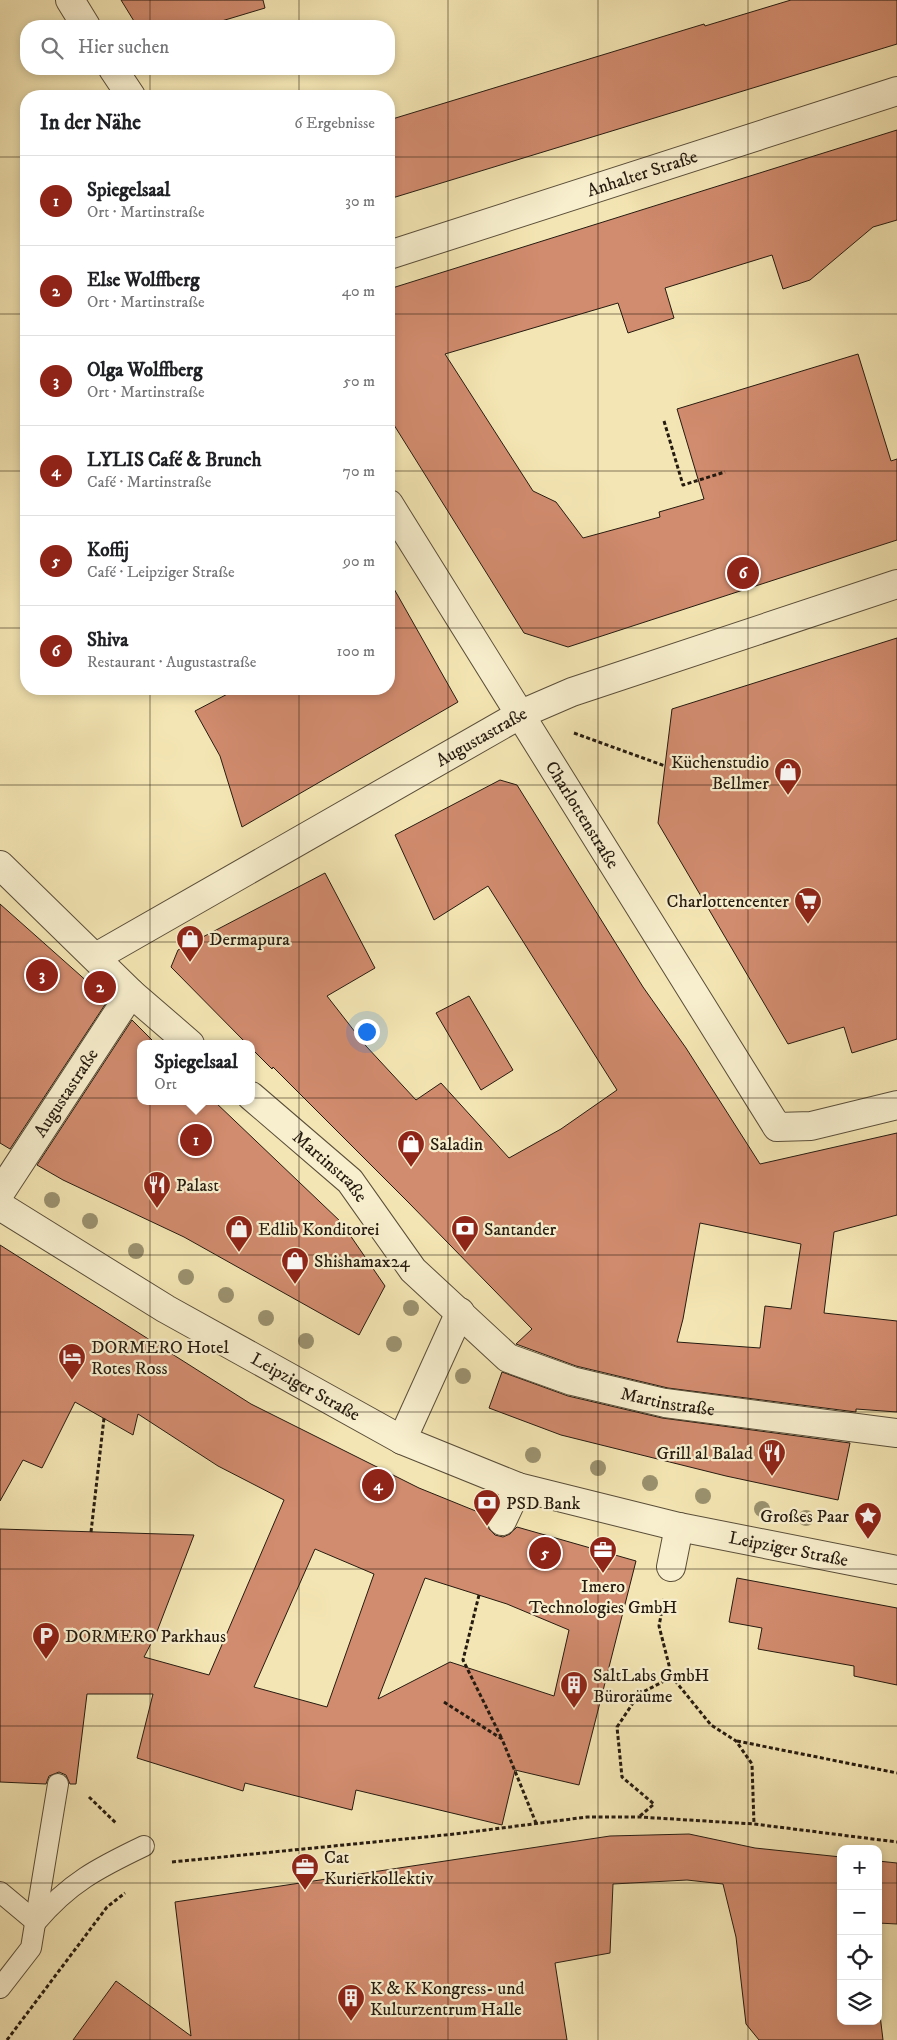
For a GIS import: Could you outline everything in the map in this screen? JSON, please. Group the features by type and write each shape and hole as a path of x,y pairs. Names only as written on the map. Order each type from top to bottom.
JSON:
{"street":[{"path":"70,0 82,20"},
{"path":"118,75 127,90"},
{"name":"Anhalter Straße","path":"395,253 897,91"},
{"name":"Charlottenstraße","path":"395,514 777,1127 811,1126 897,1105"},
{"name":"Augustastraße","path":"96,957 521,714 572,692 897,584"},
{"path":"0,866 131,993 185,1040"},
{"name":"Augustastraße","path":"0,1193 131,993"},
{"name":"Martinstraße","path":"255,1099 350,1182 413,1270 508,1358 572,1381 665,1403 897,1433"},
{"name":"Leipziger Straße","path":"0,1206 166,1309 402,1440 518,1487 679,1528 897,1570"},
{"path":"402,1440 460,1312"},
{"path":"502,1521 518,1487"},
{"path":"671,1567 679,1528"}],"lane":[{"path":"0,1988 31,1948 58,1784"},
{"path":"36,1922 71,1886 96,1869 144,1846"},
{"path":"0,1892 36,1922"}],"path":[{"path":"664,422 682,485 725,472"},
{"path":"521,714 665,766"},
{"path":"92,1532 104,1418"},
{"path":"479,1595 464,1660 502,1739 536,1823"},
{"path":"665,1598 659,1626 672,1677 711,1725 736,1740 897,1772"},
{"path":"640,1816 654,1804 622,1776 617,1727 639,1694 672,1677"},
{"path":"444,1702 502,1739"},
{"path":"736,1740 752,1764 754,1824"},
{"path":"83,1791 118,1826"},
{"path":"170,1862 587,1816 640,1816 754,1824 897,1842"},
{"path":"7,2040 107,1907 130,1890"}],"building":[{"path":"121,0 263,0 265,8 225,20 133,20"},
{"path":"791,0 897,0 897,44 395,197 395,118 704,24 705,26"},
{"path":"897,130 897,220 873,227 810,280 783,289 772,255 665,288 674,318 628,333 618,303 445,354 533,491 556,502 583,538 660,517 659,512 704,499 677,409 858,354 891,461 897,459 897,540 568,647 524,633 395,427 395,287"},
{"path":"395,591 458,702 242,827 220,756 195,711 226,695 395,695"},
{"name":"Charlottencenter","path":"897,638 897,1039 852,1053 844,1027 788,1044 658,823 672,709"},
{"path":"500,780 517,785 643,987 686,1048 760,1164 897,1133 897,1215 834,1232 824,1313 897,1321 897,1412 856,1409 856,1412 668,1388 576,1366 516,1344 532,1329 273,1067 272,1069 255,1052 255,1040 243,1040 171,967 178,950 325,873 375,968 327,996 366,1046 416,1100 441,1083 509,1158 561,1129 617,1090 488,886 434,920 395,835","holes":["700,1223 801,1244 791,1309 765,1306 760,1348 677,1342 683,1319"]},
{"path":"0,904 108,1000 10,1149 0,1143"},
{"path":"469,996 513,1070 481,1090 436,1013"},
{"path":"132,1020 152,1040 137,1040 137,1105 218,1105 341,1222 385,1286 359,1335 184,1237 63,1180 37,1165"},
{"path":"0,1245 251,1404 419,1488 488,1516 489,1529 495,1535 503,1537 510,1534 517,1527 636,1561 579,1785 515,1770 502,1825 356,1790 352,1810 245,1783 243,1791 137,1758 153,1694 87,1694 76,1784 70,1784 66,1775 59,1772 49,1776 46,1784 0,1782 0,1529 194,1535 156,1634 144,1657 209,1675 284,1500 218,1466 138,1414 133,1435 75,1402 42,1468 23,1460 0,1501","holes":["315,1549 374,1574 327,1707 254,1687","425,1578 507,1604 569,1630 554,1696 450,1662 378,1699"]},
{"path":"502,1372 568,1396 662,1418 850,1443 838,1500 726,1476 561,1435 489,1408"},
{"path":"737,1578 897,1608 897,1685 854,1676 854,1666 758,1649 762,1628 729,1622"},
{"path":"689,1834 755,1848 837,1857 837,2025 881,2025 883,2040 759,2040 746,2024 736,1937 723,1884 687,1880 613,1884 610,1953 555,1963 567,2040 73,2040 116,1981 191,2036 175,1902 610,1836"},
{"path":"882,1861 897,1863 897,1924 882,1923"}],"place":[{"name":"Shiva","path":"743,573"},
{"name":"Küchenstudio Bellmer","path":"788,796"},
{"name":"Charlottencenter","path":"808,925"},
{"name":"Dermapura","path":"190,963"},
{"name":"Olga Wolffberg","path":"42,975"},
{"name":"Else Wolffberg","path":"100,987"},
{"name":"Spiegelsaal","path":"196,1140"},
{"name":"Saladin","path":"411,1168"},
{"name":"Palast","path":"157,1209"},
{"name":"Edlib Konditorei","path":"239,1253"},
{"name":"Santander","path":"465,1253"},
{"name":"Shishamax24","path":"295,1285"},
{"name":"DORMERO Hotel Rotes Ross","path":"72,1381"},
{"name":"Grill al Balad","path":"772,1477"},
{"name":"LYLIS Café & Brunch","path":"378,1485"},
{"name":"PSD Bank","path":"487,1527"},
{"name":"Großes Paar","path":"868,1540"},
{"name":"Koffij","path":"545,1553"},
{"name":"Imero Technologies GmbH","path":"603,1574"},
{"name":"DORMERO Parkhaus","path":"46,1660"},
{"name":"SaltLabs GmbH Büroräume","path":"574,1709"},
{"name":"Cat Kurierkollektiv","path":"305,1891"},
{"name":"K & K Kongress- und Kulturzentrum Halle","path":"351,2022"}]}
